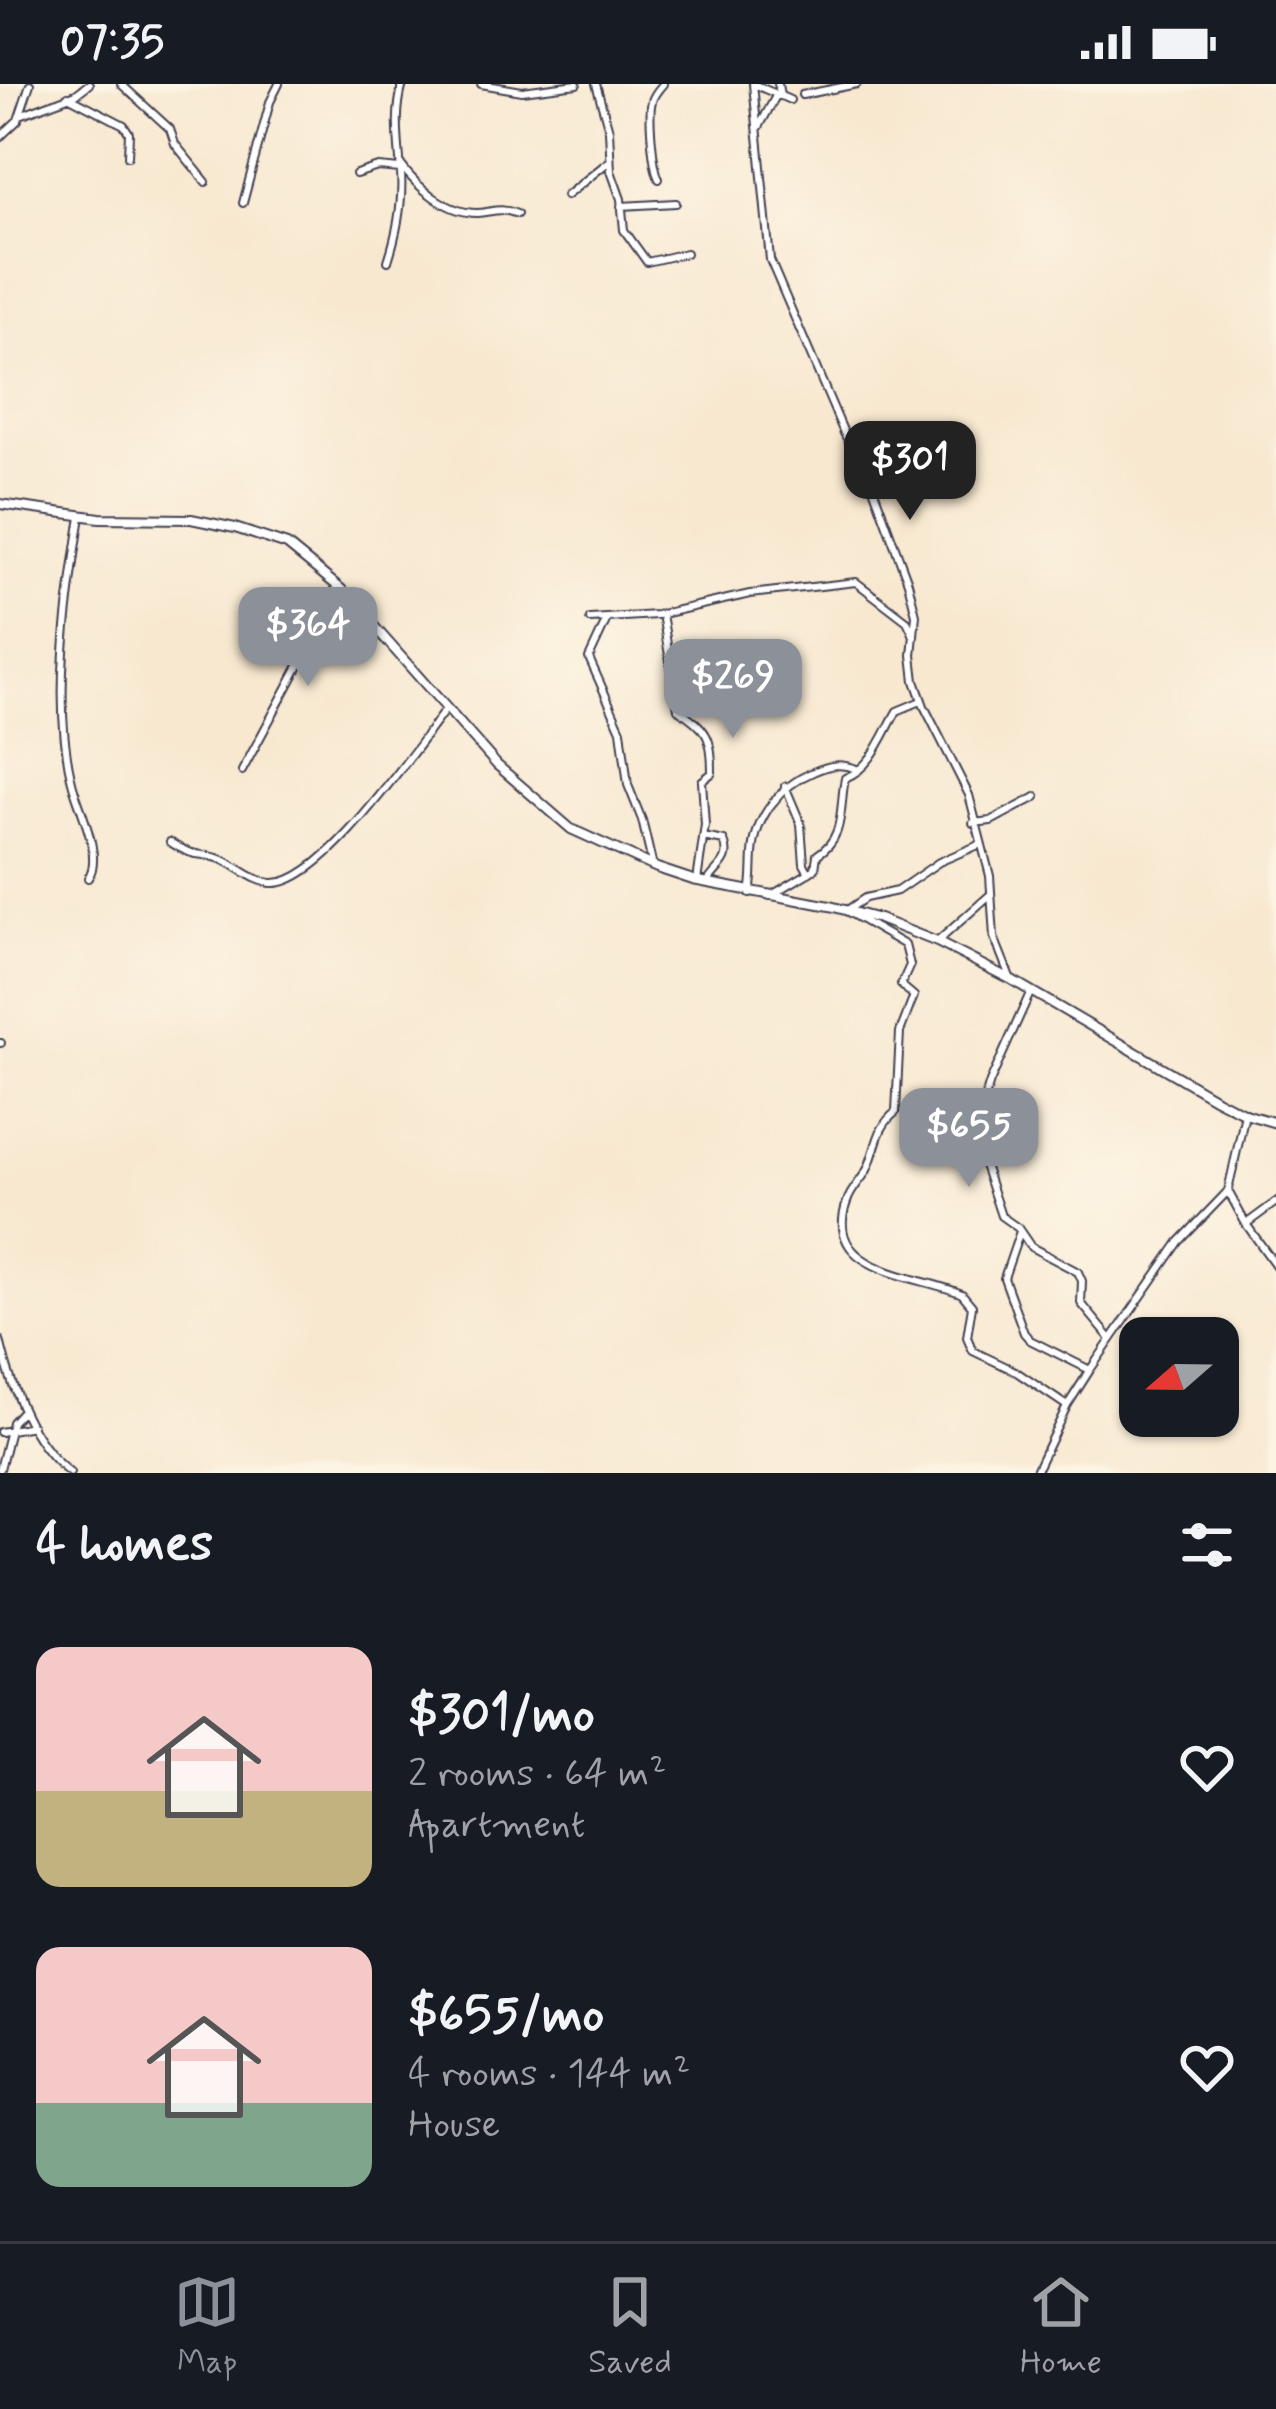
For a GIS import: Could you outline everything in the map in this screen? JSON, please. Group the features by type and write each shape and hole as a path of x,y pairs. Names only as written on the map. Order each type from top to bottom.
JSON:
{"street":[{"path":"0,137 20,115 30,84"},
{"path":"20,115 89,84"},
{"path":"121,84 170,129 175,144 206,182"},
{"path":"243,202 270,101 279,84"},
{"path":"388,261 398,220 396,130 403,84"},
{"path":"481,84 522,91 577,84"},
{"path":"596,84 624,230 641,257 658,261 686,254"},
{"path":"659,179 653,166 651,110 652,98 663,84"},
{"path":"758,127 778,95 778,84"},
{"path":"802,95 857,84"},
{"path":"750,85 790,100"},
{"path":"750,85 770,260 844,433 886,517 914,603 913,668 921,701 966,788 991,894 994,937 1012,980"},
{"path":"68,97 124,124 129,133 128,156"},
{"path":"566,196 609,158"},
{"path":"356,174 400,165"},
{"path":"400,165 423,192 462,211 505,209 517,214"},
{"path":"621,206 676,203"},
{"path":"0,504 81,516 190,519 287,545 341,589 497,765 563,824 653,867 702,882 879,919 937,942 1245,1114 1276,1123"},
{"path":"81,516 63,689 72,781 86,817 94,865 88,878"},
{"path":"590,619 662,614 738,596 856,582 907,621 914,636"},
{"path":"242,771 341,589"},
{"path":"662,614 678,709 699,724 712,743 712,773 702,781 702,882"},
{"path":"607,620 589,658 621,730 628,785 653,867"},
{"path":"770,896 815,869 817,855 831,844 844,815 844,778 875,752 897,711 921,701"},
{"path":"170,842 188,855 217,858 261,880 297,879 350,830 446,709"},
{"path":"750,893 757,832 785,786 834,764 859,770"},
{"path":"785,786 801,824 809,873"},
{"path":"974,823 991,820 1036,797"},
{"path":"702,882 726,860 727,847 724,841 704,837"},
{"path":"846,911 859,900 897,891 940,862 981,844"},
{"path":"937,942 991,894"},
{"path":"846,911 905,945 910,965 901,986 914,996 900,1032 896,1112 884,1122 867,1170 844,1209 850,1244 869,1266 962,1294 971,1305 967,1337 973,1351 1015,1371 1067,1406"},
{"path":"1031,991 990,1082 977,1127 982,1164 1001,1216 1020,1231 1030,1247 1078,1271 1081,1303 1111,1340"},
{"path":"1035,1473 1090,1370 1179,1242 1228,1191 1245,1114"},
{"path":"1228,1191 1276,1266"},
{"path":"1246,1225 1276,1202"},
{"path":"1020,1231 1004,1278 1024,1333 1090,1370"},
{"path":"0,1340 7,1373 23,1410 70,1473"},
{"path":"0,1469 16,1415 23,1410"},
{"path":"0,1432 33,1426"}]}
